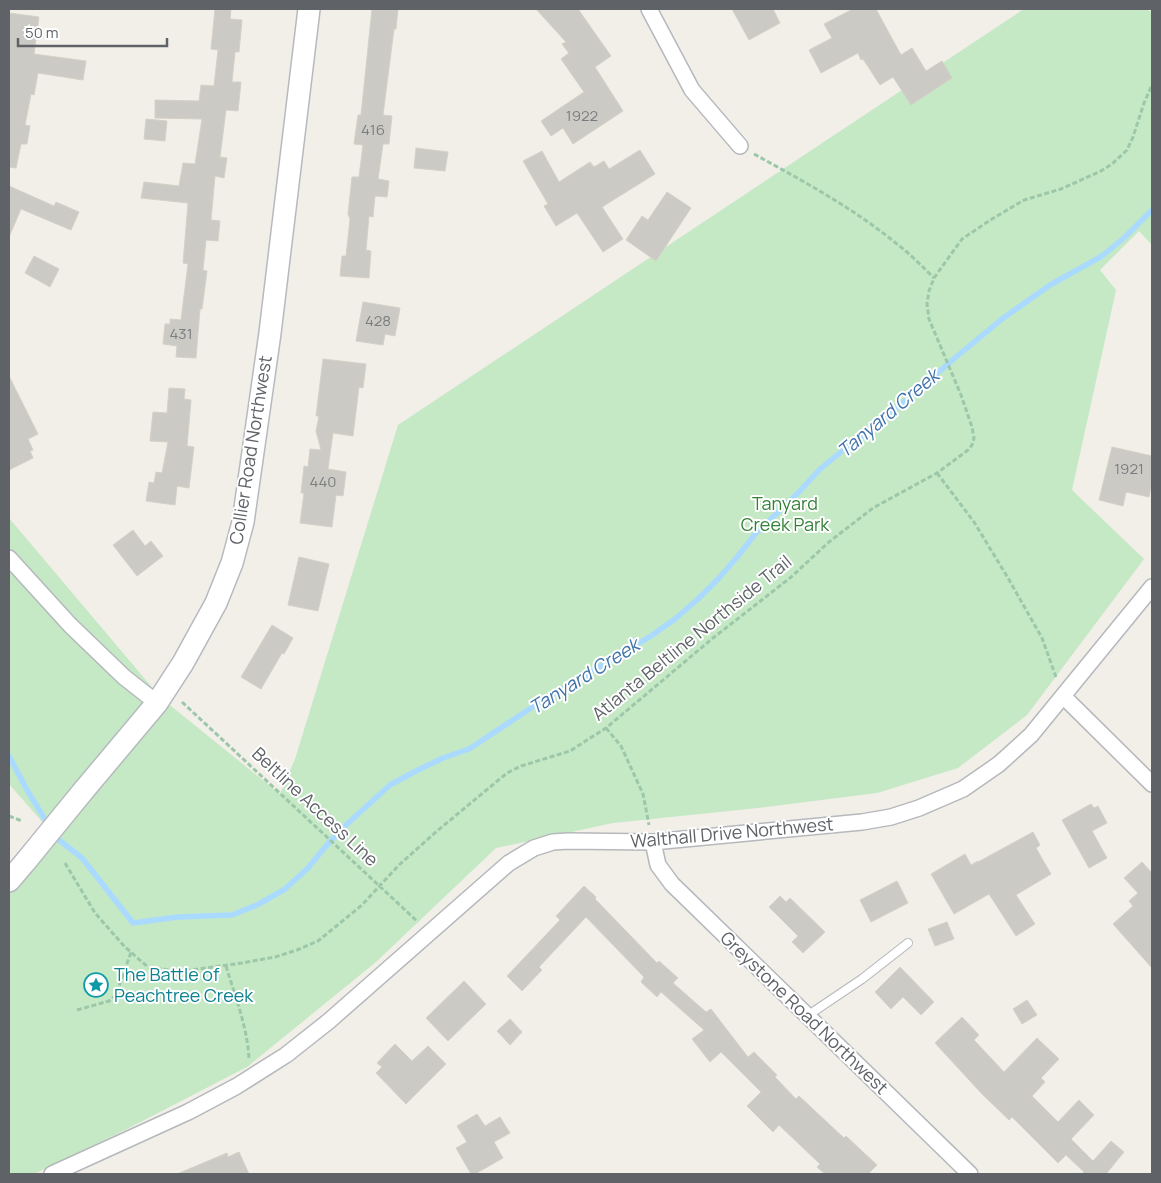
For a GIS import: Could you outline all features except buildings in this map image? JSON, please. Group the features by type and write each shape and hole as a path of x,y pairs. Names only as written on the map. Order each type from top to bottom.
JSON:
{"street":[{"name":"Collier Road Northwest","path":"9,881 156,703 183,663 216,603 232,563 242,522 270,333 309,9"},
{"path":"649,9 692,90 740,146"},
{"path":"9,558 77,632 124,677 156,703"},
{"name":"Walthall Drive Northwest","path":"52,1174 188,1112 243,1082 286,1055 329,1021 509,863 534,848 553,842 653,842 862,822 890,817 919,808 963,789 999,764 1032,735 1152,587"},
{"path":"1063,696 1152,784"},
{"name":"Greystone Road Northwest","path":"653,842 658,865 672,884 970,1174"}],"lane":[{"path":"808,1016 862,979 908,943"}],"path":[{"name":"Atlanta Beltline Northside Trail","path":"66,863 95,913 131,952 149,968 184,971 226,966 274,957 318,941 362,905 399,865 437,831 507,774 521,766 570,752 606,728 713,638 790,578 836,536 873,508 937,473 968,450 974,438 972,426 929,319 927,304 934,278 962,239 992,219 1024,200 1061,189 1112,164 1127,150 1152,85"},
{"path":"740,146 816,188 872,225 898,244 934,278"},
{"path":"937,473 974,522 1042,638 1063,696"},
{"name":"Beltline Access Line","path":"182,702 430,933"},
{"path":"606,728 620,746 643,794 653,842"},
{"path":"9,816 22,821"},
{"path":"77,1010 109,1001 116,995 131,952"},
{"path":"226,966 242,1017 248,1044 249,1058 243,1082"}],"green space":[{"name":"Tanyard Creek Park","path":"1024,9 1145,9 1152,12 1152,245 1139,231 1100,270 1116,290 1072,490 1144,559 1027,715 958,768 877,793 613,823 496,848 376,962 247,1067 125,1130 34,1174 9,1174 9,887 52,833 9,784 9,518 161,698 280,794 295,759 398,425"}],"waterway":[{"name":"Tanyard Creek","path":"54,833 59,840 82,858 133,923 178,917 232,915 259,904 285,889 307,869 346,825 390,785 443,758 469,749 540,702 651,636 675,619 719,578 756,533 819,470 889,415 1002,319 1050,285 1102,256 1125,237 1152,210"},
{"name":"Tanyard Creek","path":"9,756 49,826"}],"place":[{"name":"The Battle of Peachtree Creek","path":"96,985"}]}
